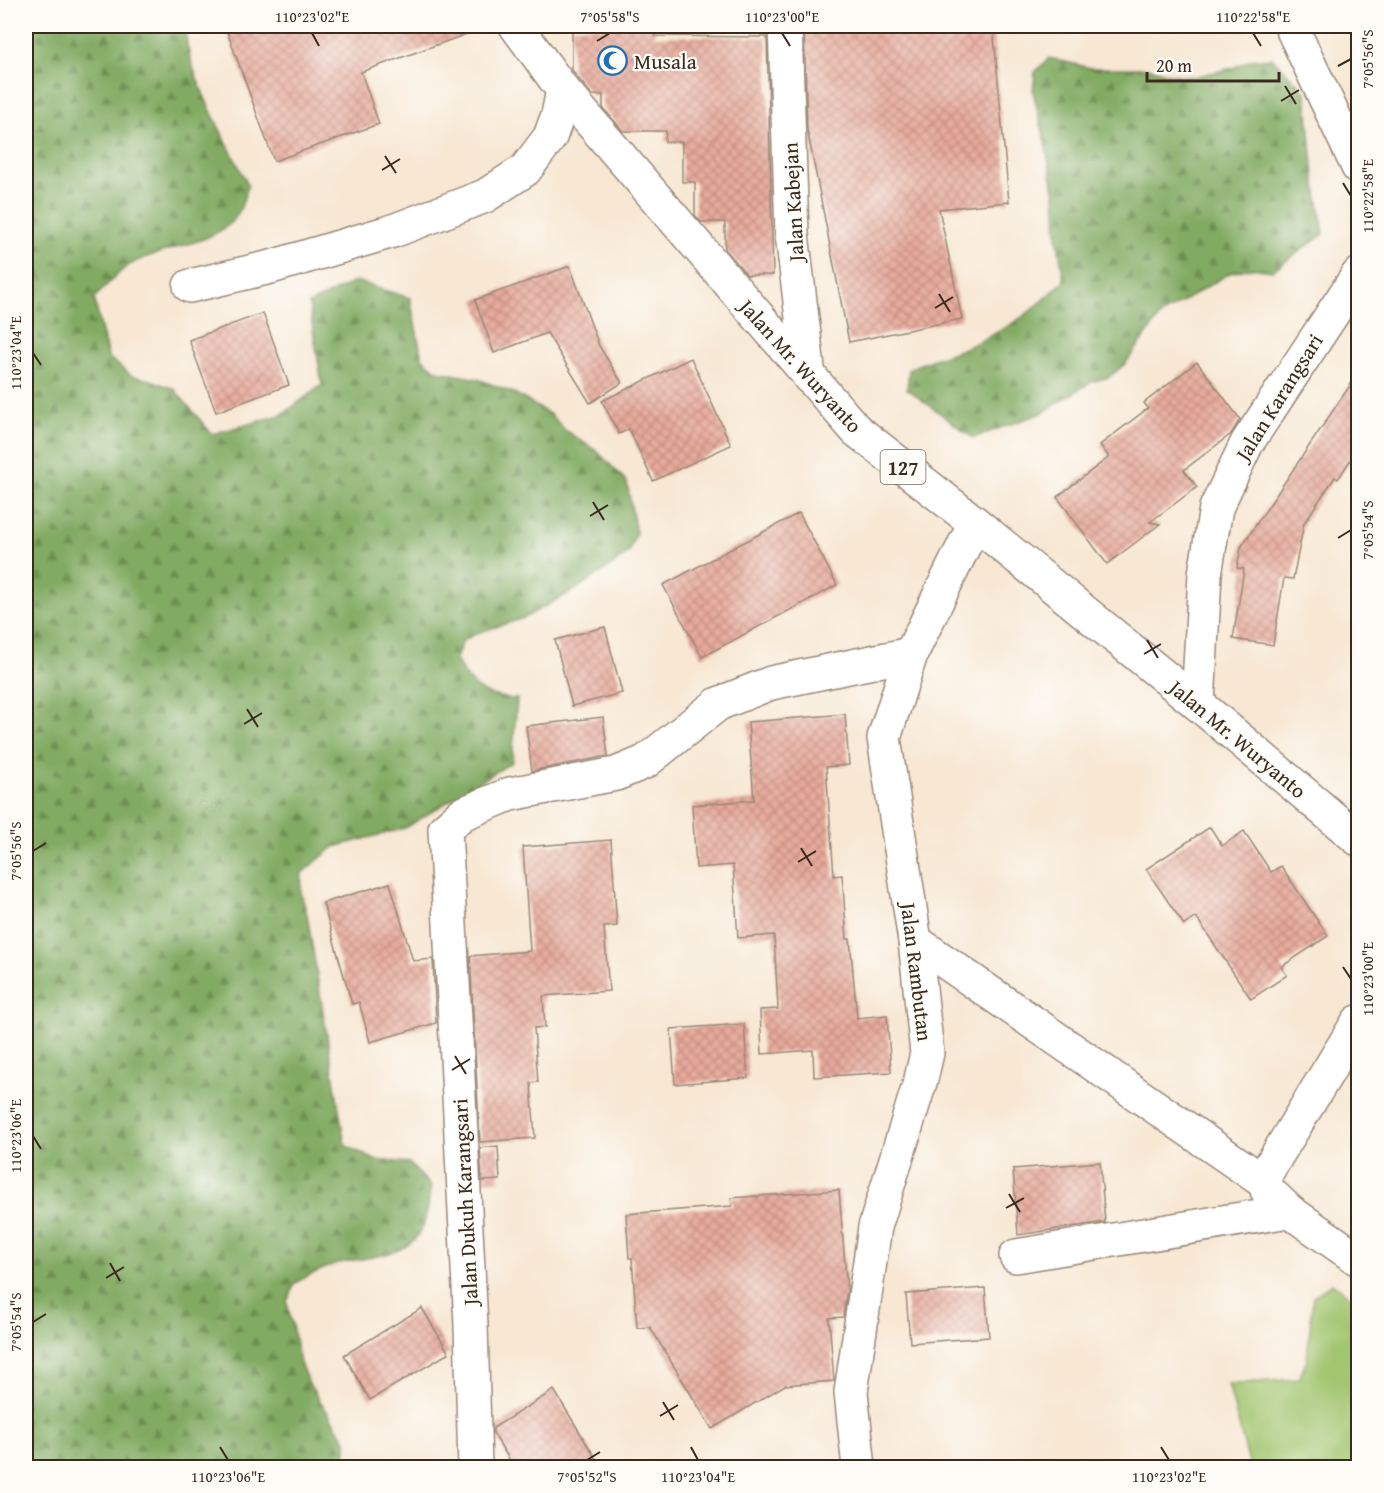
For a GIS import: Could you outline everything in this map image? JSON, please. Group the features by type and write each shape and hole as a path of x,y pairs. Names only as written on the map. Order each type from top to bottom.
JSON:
{"street":[{"name":"Jalan Mr. Wuryanto","path":"516,26 563,90 856,430 975,523 1198,704 1359,839"},
{"name":"Jalan Kabejan","path":"785,26 792,234 809,377"},
{"path":"1291,26 1359,167"},
{"path":"190,286 271,267 393,231 485,196 525,170 550,137 558,115 563,90"},
{"name":"Jalan Karangsari","path":"1198,704 1205,574 1216,508 1246,443 1359,275"},
{"name":"Jalan Rambutan","path":"859,1467 851,1392 875,1227 927,1053 915,941 884,738 911,654 975,523"},
{"name":"Jalan Dukuh Karangsari","path":"475,1467 471,1325 445,829 462,814 510,794 616,774 645,762 718,704 771,683 911,654"},
{"path":"915,941 1264,1182"},
{"path":"1359,1022 1265,1176 1264,1182 1267,1190 1289,1211 1359,1259"},
{"path":"1016,1256 1289,1211"}],"green space":[{"path":"26,26 186,26 187,43 199,84 248,185 237,215 221,231 128,266 94,298 108,357 132,376 174,389 212,434 281,415 322,385 309,304 356,281 410,298 422,358 437,371 478,379 516,394 551,415 565,430 598,452 627,482 636,533 629,552 578,588 524,618 463,640 456,659 467,678 479,690 495,696 517,699 512,762 405,828 334,847 302,873 301,893 307,914 345,1145 375,1160 409,1163 431,1186 423,1227 416,1238 395,1251 333,1265 314,1273 295,1283 287,1302 300,1363 309,1384 347,1442 344,1467 26,1467"},
{"path":"1049,58 1091,68 1150,68 1169,74 1193,77 1233,68 1250,60 1272,58 1306,92 1314,174 1324,234 1272,271 1251,268 1230,273 1161,315 1125,364 1109,377 1091,382 1042,413 973,438 907,389 909,369 965,348 1002,330 1033,309 1064,281 1057,237 1055,195 1033,92 1035,72"},
{"path":"1332,1283 1358,1302 1358,1467 1250,1467 1228,1384 1299,1379 1307,1360 1313,1297"}],"building":[{"path":"225,26 477,26 478,30 361,72 379,124 274,161"},
{"path":"804,26 993,26 1009,202 939,209 962,319 849,342 807,129"},
{"path":"572,27 655,27 655,36 767,37 773,275 747,275 725,249 725,222 701,222 695,215 695,182 682,182 682,142 665,142 666,131 623,131 603,108 603,95 592,95 578,78 572,70"},
{"path":"570,266 599,346 622,383 590,403 547,333 494,353 475,300"},
{"path":"263,313 289,385 216,412 189,340"},
{"path":"691,358 731,445 653,481 629,429 619,434 602,401"},
{"path":"1197,362 1240,419 1231,434 1184,470 1197,487 1150,522 1160,524 1107,564 1057,497 1109,457 1100,445 1148,408 1144,403"},
{"path":"1359,372 1359,447 1338,479 1335,477 1304,523 1293,579 1284,578 1273,645 1233,639 1244,569 1237,568 1241,547"},
{"path":"799,513 837,585 702,657 663,585"},
{"path":"605,627 622,693 572,706 555,640"},
{"path":"845,714 849,765 826,767 834,876 842,875 857,1018 887,1015 891,1072 814,1077 813,1050 762,1054 760,1010 778,1009 774,935 738,938 733,865 696,868 692,805 754,800 748,722"},
{"path":"603,717 608,756 532,771 526,726"},
{"path":"1210,827 1222,846 1244,831 1271,872 1281,866 1328,936 1281,967 1287,975 1251,999 1196,917 1184,925 1146,869"},
{"path":"611,840 617,926 604,927 609,991 543,996 545,1027 534,1028 538,1082 531,1083 535,1138 480,1142 470,956 530,951 523,847"},
{"path":"390,883 413,961 433,959 436,1023 370,1042 359,1002 352,1004 323,903"},
{"path":"744,1024 748,1078 675,1084 671,1029"},
{"path":"498,1146 500,1180 482,1181 480,1148"},
{"path":"1100,1162 1105,1222 1018,1235 1013,1169"},
{"path":"839,1190 847,1290 843,1317 829,1318 834,1381 785,1385 712,1429 650,1327 637,1328 626,1214 732,1206 731,1198"},
{"path":"985,1288 989,1337 910,1343 906,1294"},
{"path":"422,1308 449,1353 370,1400 344,1355"},
{"path":"554,1390 601,1467 514,1467 493,1433 493,1428"}],"place":[{"name":"Musala","path":"613,61"}]}
